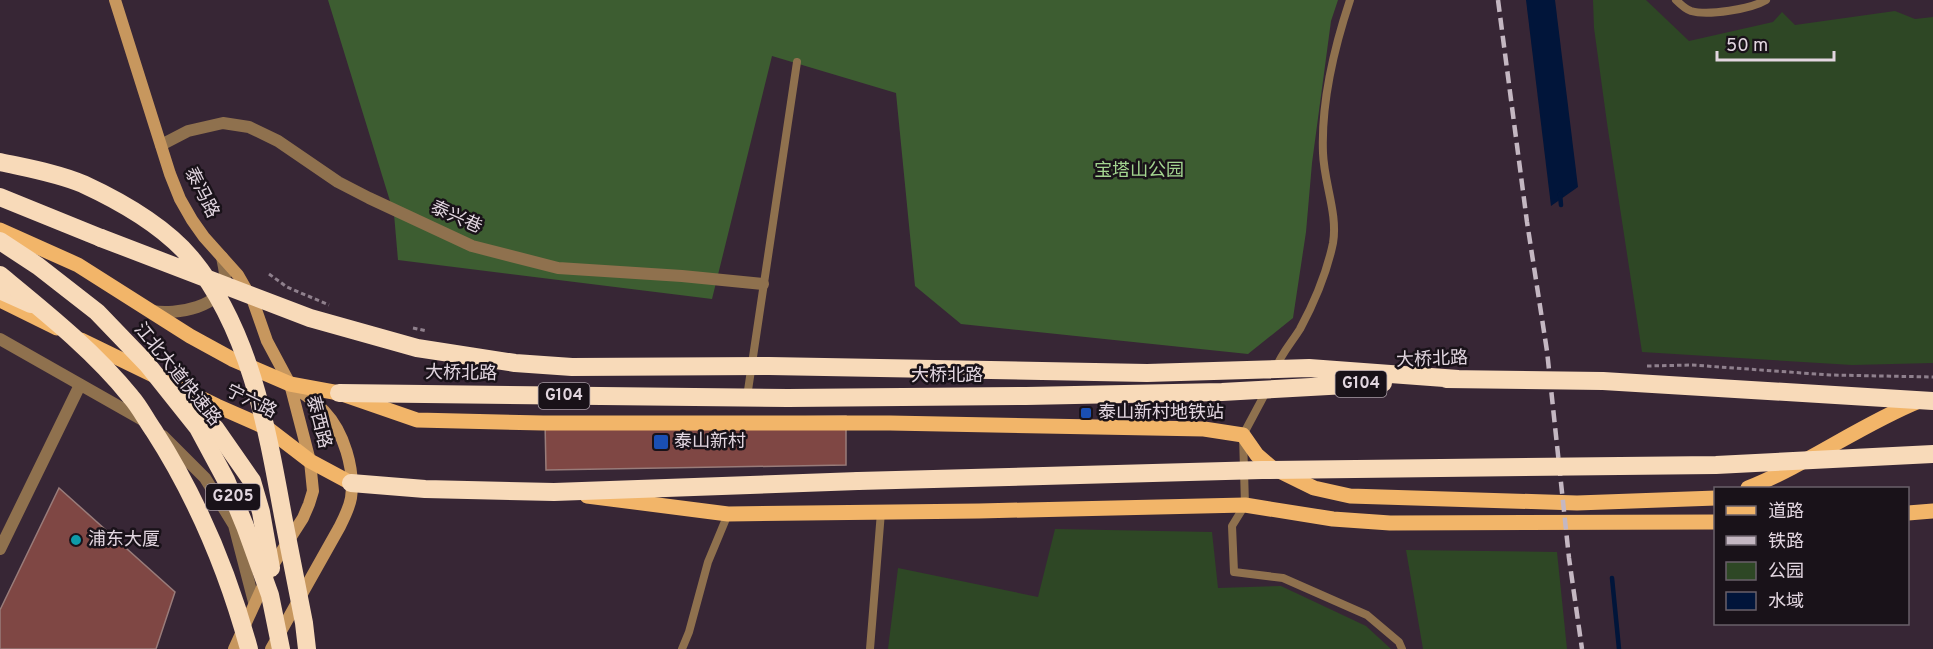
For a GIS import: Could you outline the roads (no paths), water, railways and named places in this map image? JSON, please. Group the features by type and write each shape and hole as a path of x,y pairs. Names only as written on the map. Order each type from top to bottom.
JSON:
{"highway":[{"path":"0,162 81,183 130,208 170,238 190,258 213,289 245,355 261,410 271,450 307,649"},
{"path":"0,197 261,301 310,318 417,348 515,363 572,368 769,366 1147,373 1309,368 1458,379"},
{"name":"江北大道快速路","path":"0,241 39,266 98,312 147,364 198,428 226,480 245,526 270,594 280,649"},
{"name":"G205","path":"0,275 42,309 132,397 170,457 197,506 226,579 249,649"},
{"path":"0,290 42,309"},
{"name":"大桥北路","path":"339,393 747,399 1026,396 1222,392 1458,379 1625,382 1933,401"},
{"path":"166,382 215,428 252,481 261,512 272,568"},
{"path":"351,483 425,489 554,492 858,481 1262,471 1716,465 1933,454"}],"main road":[{"name":"泰冯路","path":"115,0 180,199 204,237 238,275 253,301 267,341 290,384"},
{"name":"大桥北路","path":"0,230 78,265 190,336 232,359 290,384 339,393"},
{"name":"宁六路","path":"0,300 166,382 267,428 310,461 351,483"},
{"name":"泰西路","path":"234,649 272,568 303,518 313,491 310,461 290,384"},
{"name":"泰西路","path":"271,649 347,513 351,498 351,483 342,437 331,419 313,401 290,384"},
{"path":"339,393 417,420 543,423 890,423 1204,429 1243,435 1257,455 1271,467 1314,488 1350,496 1578,503 1714,498"},
{"path":"1752,487 1807,460 1891,412 1933,396"},
{"path":"554,492 728,514 1245,504 1333,519 1390,523 1714,522"},
{"path":"1909,513 1933,511"}],"street":[{"name":"泰兴巷","path":"161,145 188,131 223,123 249,127 278,141 338,182 472,246 558,268 763,284"},
{"path":"149,310 167,313 190,310 213,299 221,289 225,278 222,257"},
{"path":"0,339 154,427 205,478 234,525 255,602"},
{"path":"0,549 80,385"}],"lane":[{"path":"1274,373 1314,300 1332,245 1335,224 1324,173 1323,126 1330,76 1342,23 1350,0"},
{"path":"1676,0 1688,10 1700,13 1747,8 1766,0"},
{"path":"747,399 797,62"},
{"path":"1270,384 1243,435 1245,504 1232,526 1234,572 1284,578 1366,615 1400,642 1402,649"},
{"path":"870,649 881,512"},
{"path":"682,649 689,632 708,562 728,514"}],"water":[{"path":"1526,0 1555,0 1578,187 1551,206"}],"waterway":[{"path":"1560,194 1561,205"},
{"path":"1612,578 1619,649"}],"railway":[{"path":"1498,0 1527,222 1547,351 1569,558 1582,649"}],"place":[{"name":"泰山新村地铁站","path":"1086,413"},
{"name":"泰山新村","path":"661,442"},
{"name":"浦东大厦","path":"76,540"}],"park label":[{"name":"宝塔山公园","path":"1139,171"}]}
